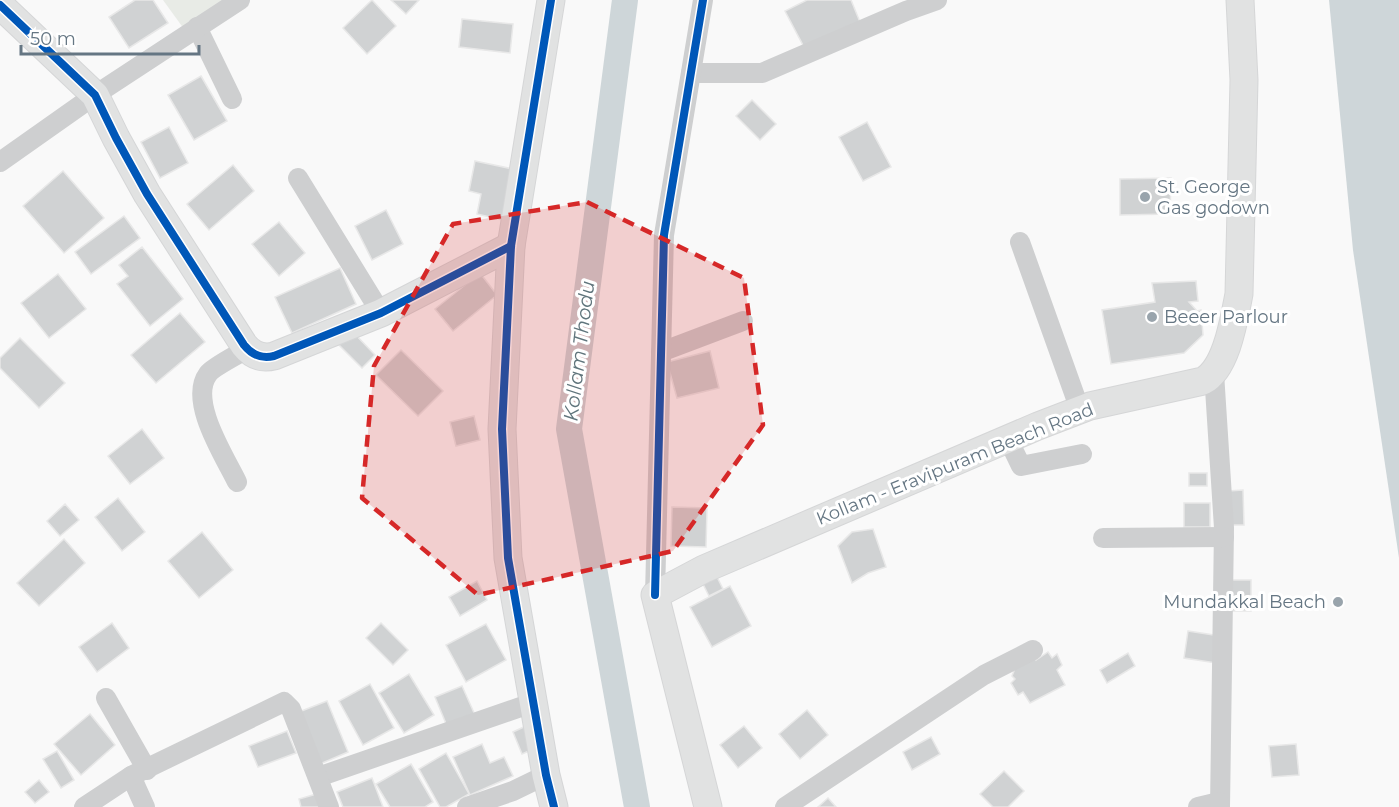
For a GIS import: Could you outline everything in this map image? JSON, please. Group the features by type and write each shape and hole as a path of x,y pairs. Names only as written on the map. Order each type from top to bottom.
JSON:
{"street":[{"path":"0,162 95,95 240,0"},
{"path":"551,0 511,246 502,429 508,558 535,702 546,776 554,807"},
{"path":"703,0 664,235 655,594 708,807"},
{"path":"691,73 762,73 937,0"},
{"path":"1198,807 1219,805 1224,537 1214,373 1222,359 1239,294 1244,80 1240,0"},
{"path":"0,5 95,95 147,194 247,349 257,355 270,357 381,313 511,246"},
{"path":"197,27 232,99"},
{"path":"298,178 381,313"},
{"path":"1020,242 1080,410"},
{"path":"661,352 743,321"},
{"path":"237,482 204,412 202,390 208,374 247,349"},
{"name":"Kollam - Eravipuram Beach Road","path":"655,594 704,569 1090,406 1198,383 1214,373"},
{"path":"1008,439 1021,466 1082,454"},
{"path":"1103,538 1224,537"},
{"path":"785,807 984,675 1033,650"},
{"path":"105,698 139,773 145,807"},
{"path":"84,807 174,754 284,702 291,709 329,807"},
{"path":"318,777 535,702"},
{"path":"467,807 546,776"}],"highlighted area":[{"path":"587,202 744,278 763,425 673,551 478,595 362,498 374,366 453,224"}],"shaded area":[{"path":"163,0 227,0 184,29"},
{"path":"1329,0 1399,0 1399,558 1353,250"}],"building":[{"path":"135,0 153,0 168,23 129,48 109,17"},
{"path":"372,0 396,26 367,54 343,28"},
{"path":"391,0 419,0 406,14"},
{"path":"807,0 851,0 860,22 804,47 785,11"},
{"path":"462,19 513,24 510,53 459,47"},
{"path":"201,76 227,121 194,140 168,95"},
{"path":"752,100 776,124 760,140 736,116"},
{"path":"867,122 891,167 863,181 839,137"},
{"path":"169,127 188,163 160,178 141,142"},
{"path":"475,161 513,169 503,220 477,214 481,194 469,191"},
{"path":"233,165 254,191 209,230 187,204"},
{"path":"63,171 104,218 64,253 23,206"},
{"name":"St. George Gas godown","path":"1171,178 1170,214 1120,215 1120,179"},
{"path":"386,210 403,244 372,260 355,226"},
{"path":"124,216 140,238 91,274 75,252"},
{"path":"279,222 305,253 279,276 252,244"},
{"path":"142,247 183,299 150,326 117,284 128,276 119,265"},
{"path":"340,268 356,304 292,333 275,297"},
{"path":"480,273 497,295 453,331 435,309"},
{"path":"58,274 86,309 49,338 21,303"},
{"name":"Beeer Parlour","path":"1196,281 1198,301 1189,302 1197,311 1201,310 1203,335 1184,353 1111,364 1102,310 1155,302 1152,283"},
{"path":"180,313 205,342 156,383 131,355"},
{"path":"350,329 375,355 362,368 336,342"},
{"path":"20,338 65,383 39,408 0,368 0,358"},
{"path":"401,350 443,391 418,416 376,375"},
{"path":"710,351 719,388 677,398 667,362"},
{"path":"474,416 480,440 456,446 450,422"},
{"path":"142,429 164,458 130,484 108,456"},
{"path":"1189,473 1207,473 1207,486 1189,486"},
{"path":"1243,490 1244,525 1229,525 1228,491"},
{"path":"118,498 145,532 122,551 95,517"},
{"path":"1184,503 1210,503 1210,527 1184,527"},
{"path":"65,504 79,520 60,536 47,521"},
{"path":"672,507 707,508 706,547 671,546"},
{"path":"873,529 886,567 868,573 852,583 838,546 852,532"},
{"path":"202,532 233,570 199,598 168,561"},
{"path":"64,539 85,563 39,606 17,583"},
{"path":"714,571 723,589 709,596 700,578"},
{"path":"1229,580 1251,580 1251,611 1229,611"},
{"path":"477,581 487,600 460,616 449,597"},
{"path":"730,586 751,626 712,647 690,607"},
{"path":"112,623 129,648 97,672 79,647"},
{"path":"381,623 408,650 393,665 366,638"},
{"path":"486,624 506,660 466,682 446,645"},
{"path":"1188,631 1220,636 1216,663 1184,658"},
{"path":"1033,650 1036,660 1048,652 1052,658 1057,654 1062,665 1057,670 1065,685 1030,703 1023,692 1018,695 1011,683 1015,679 1012,676 1019,658"},
{"path":"1128,653 1135,666 1107,683 1100,670"},
{"path":"409,674 434,715 404,733 379,693"},
{"path":"370,684 394,728 363,745 339,701"},
{"path":"462,686 475,715 447,726 435,697"},
{"path":"327,701 348,752 320,764 299,712"},
{"path":"807,710 828,735 800,759 779,734"},
{"path":"90,714 115,745 81,775 54,744"},
{"path":"528,725 538,747 522,754 513,732"},
{"path":"744,726 762,748 738,768 720,745"},
{"path":"287,731 296,753 258,767 249,746"},
{"path":"931,737 940,754 912,770 903,752"},
{"path":"482,744 490,763 504,757 513,776 470,795 453,757"},
{"path":"1296,744 1299,775 1272,777 1269,746"},
{"path":"57,751 74,780 61,788 43,759"},
{"path":"446,753 469,794 446,807 440,807 419,769"},
{"path":"411,764 433,802 425,807 390,807 376,784"},
{"path":"1004,771 1024,791 1008,807 993,807 980,794"},
{"path":"372,778 383,807 343,807 337,792"},
{"path":"39,780 49,792 35,803 25,792"},
{"path":"320,793 324,807 301,807 299,799"},
{"path":"828,798 836,807 818,807"}],"waterway":[{"name":"Kollam Thodu","path":"625,0 569,429 637,807"}],"cycle path":[{"path":"551,0 511,246 502,429 508,558 546,775 554,807"},
{"path":"655,595 664,235 703,0"},
{"path":"0,5 95,95 147,194 244,345 254,354 265,357 274,356 381,313 511,246"}],"place":[{"name":"St. George Gas godown","path":"1145,197"},
{"name":"Beeer Parlour","path":"1152,317"},
{"name":"Mundakkal Beach","path":"1338,602"}]}
